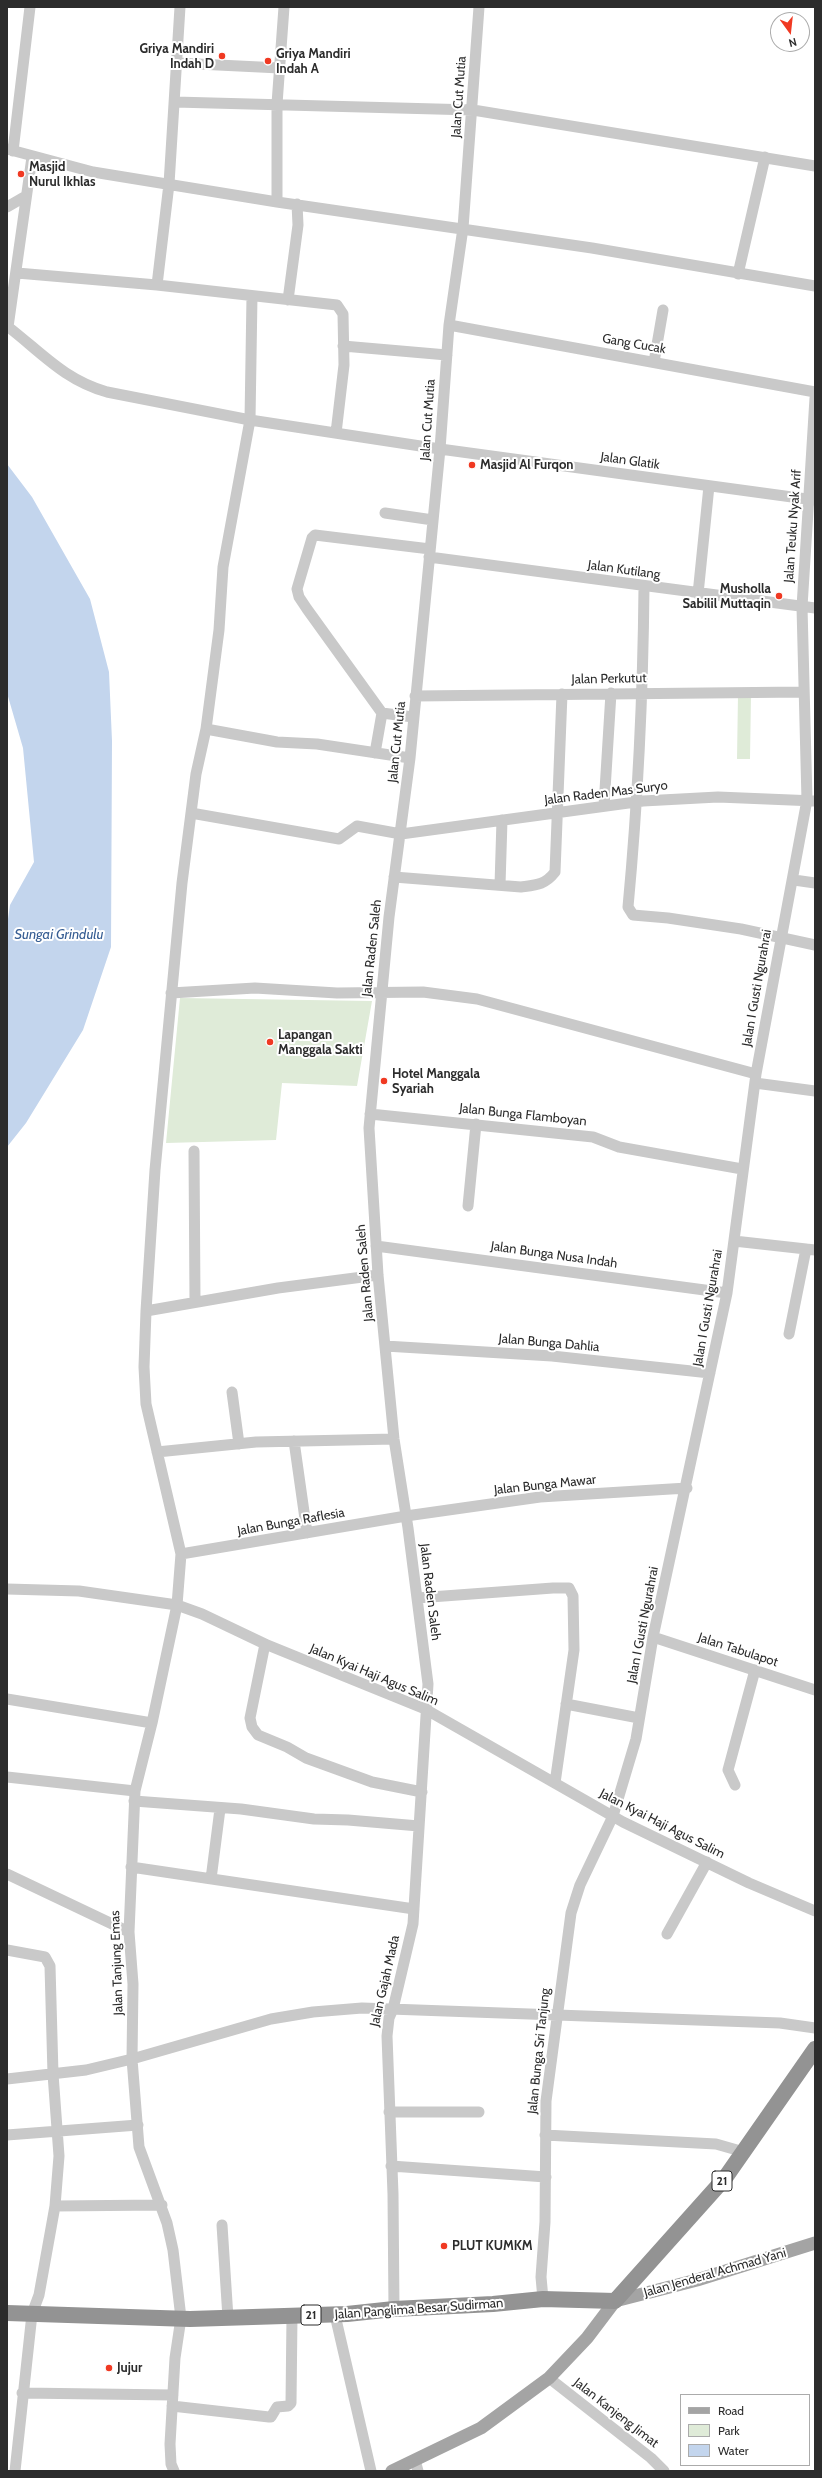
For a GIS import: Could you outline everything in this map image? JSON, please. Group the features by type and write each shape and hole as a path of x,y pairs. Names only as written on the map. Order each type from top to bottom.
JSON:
{"highway":[{"name":"21","path":"615,2301 725,2178 815,2048"},
{"name":"Jalan Panglima Besar Sudirman","path":"7,2313 228,2318 335,2315 394,2309 493,2304 543,2299 615,2301"}],"main road":[{"name":"Jalan Jenderal Achmad Yani","path":"615,2301 697,2280 815,2244"},
{"path":"392,2471 417,2465 481,2428 549,2378 587,2338 615,2301"}],"street":[{"path":"30,7 10,150 93,172 277,202 463,228 815,286"},
{"path":"157,285 175,102 180,7"},
{"path":"277,202 276,104 284,7"},
{"name":"Jalan Cut Mutia","path":"401,834 410,758 440,449 449,325 463,228 473,110 479,7"},
{"path":"177,64 280,68"},
{"path":"175,102 473,110 815,166"},
{"path":"8,326 32,157"},
{"path":"738,274 765,157"},
{"path":"7,207 26,196"},
{"path":"288,300 298,225 297,204"},
{"path":"16,273 157,285 339,306 343,314 344,365 336,434"},
{"name":"Jalan Tanjung Emas","path":"174,2471 171,2464 170,2444 175,2358 181,2318 173,2250 162,2205 139,2147 132,2059 134,1984 129,1932 135,1796 177,1605 181,1554 146,1404 144,1367 146,1311 171,993 191,814 196,774 206,729 219,630 223,567 250,420 252,296"},
{"path":"654,362 663,310"},
{"name":"Gang Cucak","path":"449,325 815,392"},
{"name":"Jalan Glatik","path":"8,326 67,375 85,386 250,420 336,434 812,500"},
{"path":"344,346 447,355"},
{"name":"Jalan Teuku Nyak Arif","path":"811,801 803,692 802,607 812,500 815,398"},
{"path":"698,594 709,486"},
{"path":"385,513 433,520"},
{"name":"Jalan Kutilang","path":"382,713 298,597 297,588 312,538 315,535 644,587 815,608"},
{"path":"644,587 643,692 637,802 628,907 633,915 742,929 780,939 815,945"},
{"name":"Jalan Perkutut","path":"415,696 643,692 803,692"},
{"path":"604,806 611,693"},
{"path":"394,877 500,885 540,885 549,880 555,872 556,813 562,694"},
{"path":"375,753 382,713 413,717"},
{"path":"206,729 277,742 317,744 410,758"},
{"name":"Jalan Raden Mas Suryo","path":"191,814 338,839 357,826 401,834 637,802 718,797 811,801"},
{"name":"Jalan I Gusti Ngurahrai","path":"613,1816 636,1738 653,1638 687,1488 727,1292 755,1078 780,939 811,801"},
{"path":"500,885 502,820"},
{"name":"Jalan Raden Saleh","path":"401,834 394,877 370,1114 378,1275 394,1438 406,1516 428,1684 425,1709"},
{"path":"794,880 815,883"},
{"path":"171,993 255,988 336,993 382,994 423,992 478,999 755,1078 815,1091"},
{"name":"Jalan Bunga Flamboyan","path":"370,1114 593,1137 619,1147 742,1169"},
{"path":"468,1206 476,1124"},
{"path":"194,1151 195,1302"},
{"path":"734,1241 810,1249 789,1334"},
{"name":"Jalan Bunga Nusa Indah","path":"376,1246 727,1292"},
{"path":"146,1311 278,1288 378,1275"},
{"name":"Jalan Bunga Dahlia","path":"385,1346 552,1356 710,1373"},
{"path":"232,1392 239,1444"},
{"path":"157,1452 239,1444 394,1438"},
{"path":"294,1441 307,1533"},
{"name":"Jalan Bunga Mawar","path":"406,1516 540,1497 687,1488"},
{"name":"Jalan Bunga Raflesia","path":"181,1554 406,1516"},
{"name":"Jalan Kyai Haji Agus Salim","path":"7,1588 79,1591 177,1605 265,1644 425,1709 613,1816 707,1862 815,1910"},
{"path":"417,1598 569,1588 573,1596 574,1650 555,1783"},
{"name":"Jalan Tabulapot","path":"653,1638 815,1690"},
{"path":"265,1644 250,1718 252,1727 258,1735 288,1747 306,1758 372,1782 422,1792"},
{"path":"735,1785 728,1770 755,1670"},
{"path":"7,1699 152,1723"},
{"path":"566,1704 639,1718"},
{"name":"Jalan Gajah Mada","path":"394,2309 392,2166 387,2036 389,2018 393,2009 413,1924 422,1792 425,1709"},
{"path":"7,1777 220,1809 241,1809 314,1820 348,1820 419,1826"},
{"path":"211,1879 220,1809"},
{"name":"Jalan Bunga Sri Tanjung","path":"543,2299 542,2277 546,2177 546,2101 571,1913 580,1885 613,1816"},
{"path":"667,1934 707,1862"},
{"path":"131,1867 414,1909"},
{"path":"7,1874 129,1932"},
{"path":"7,1950 45,1957 50,1963 53,2074 59,2156 55,2206 39,2295 32,2314 22,2393 15,2471"},
{"path":"7,2079 86,2070 132,2059 271,2020 313,2012 362,2008 780,2023 815,2028"},
{"path":"390,2112 479,2112"},
{"path":"7,2135 58,2130 138,2126"},
{"path":"546,2136 716,2144 744,2152"},
{"path":"392,2166 546,2177"},
{"path":"55,2206 162,2205"},
{"path":"222,2225 228,2318"},
{"path":"335,2315 371,2471"},
{"path":"172,2406 271,2417 277,2407 288,2406 291,2403 292,2316"},
{"name":"Jalan Kanjeng Jimat","path":"549,2378 651,2458 664,2471"},
{"path":"22,2393 173,2394"}],"green space":[{"path":"738,695 751,695 750,759 737,759"},
{"name":"Lapangan Manggala Sakti","path":"180,998 372,1001 357,1086 282,1083 276,1140 166,1143"}],"water":[{"name":"Sungai Grindulu","path":"7,464 32,497 90,599 109,672 112,741 111,947 83,1030 26,1123 7,1147 7,926 10,905 34,862 23,748 7,693"}],"place":[{"name":"Griya Mandiri Indah D","path":"222,56"},
{"name":"Griya Mandiri Indah A","path":"268,61"},
{"name":"Masjid Nurul Ikhlas","path":"21,174"},
{"name":"Masjid Al Furqon","path":"472,465"},
{"name":"Musholla Sabilil Muttaqin","path":"779,596"},
{"name":"Lapangan Manggala Sakti","path":"270,1042"},
{"name":"Hotel Manggala Syariah","path":"384,1081"},
{"name":"PLUT KUMKM","path":"444,2246"},
{"name":"Jujur","path":"109,2368"}]}
